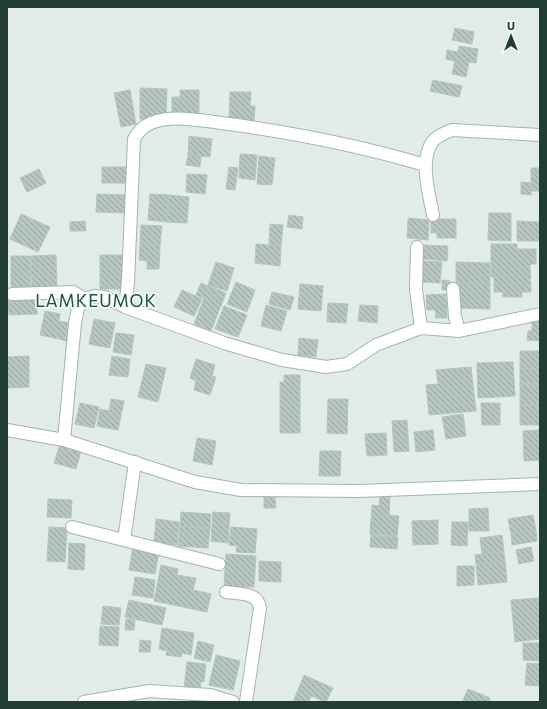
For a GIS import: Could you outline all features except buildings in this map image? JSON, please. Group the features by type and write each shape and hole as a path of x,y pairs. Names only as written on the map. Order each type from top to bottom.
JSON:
{"street":[{"path":"125,307 128,282 134,139 141,129 152,123 186,118 275,130 376,151 425,165"},
{"path":"433,215 425,165 432,142 440,136 452,130 540,135"},
{"path":"417,247 416,288 420,328"},
{"path":"453,288 455,317 459,331"},
{"path":"12,294 74,292 85,299"},
{"path":"64,440 75,324 78,308 85,299 95,296 105,297 125,307 224,343 282,360 315,366 347,364 376,345 420,328 459,331 540,314"},
{"path":"7,430 64,440 195,482 241,490 359,491 540,484"},
{"path":"124,540 135,462"},
{"path":"72,527 219,564"},
{"path":"226,592 254,596 259,601 260,608 246,702"},
{"path":"84,702 149,691 210,695 233,702"}],"district":[{"name":"LAMKEUMOK","path":"96,301"}]}
